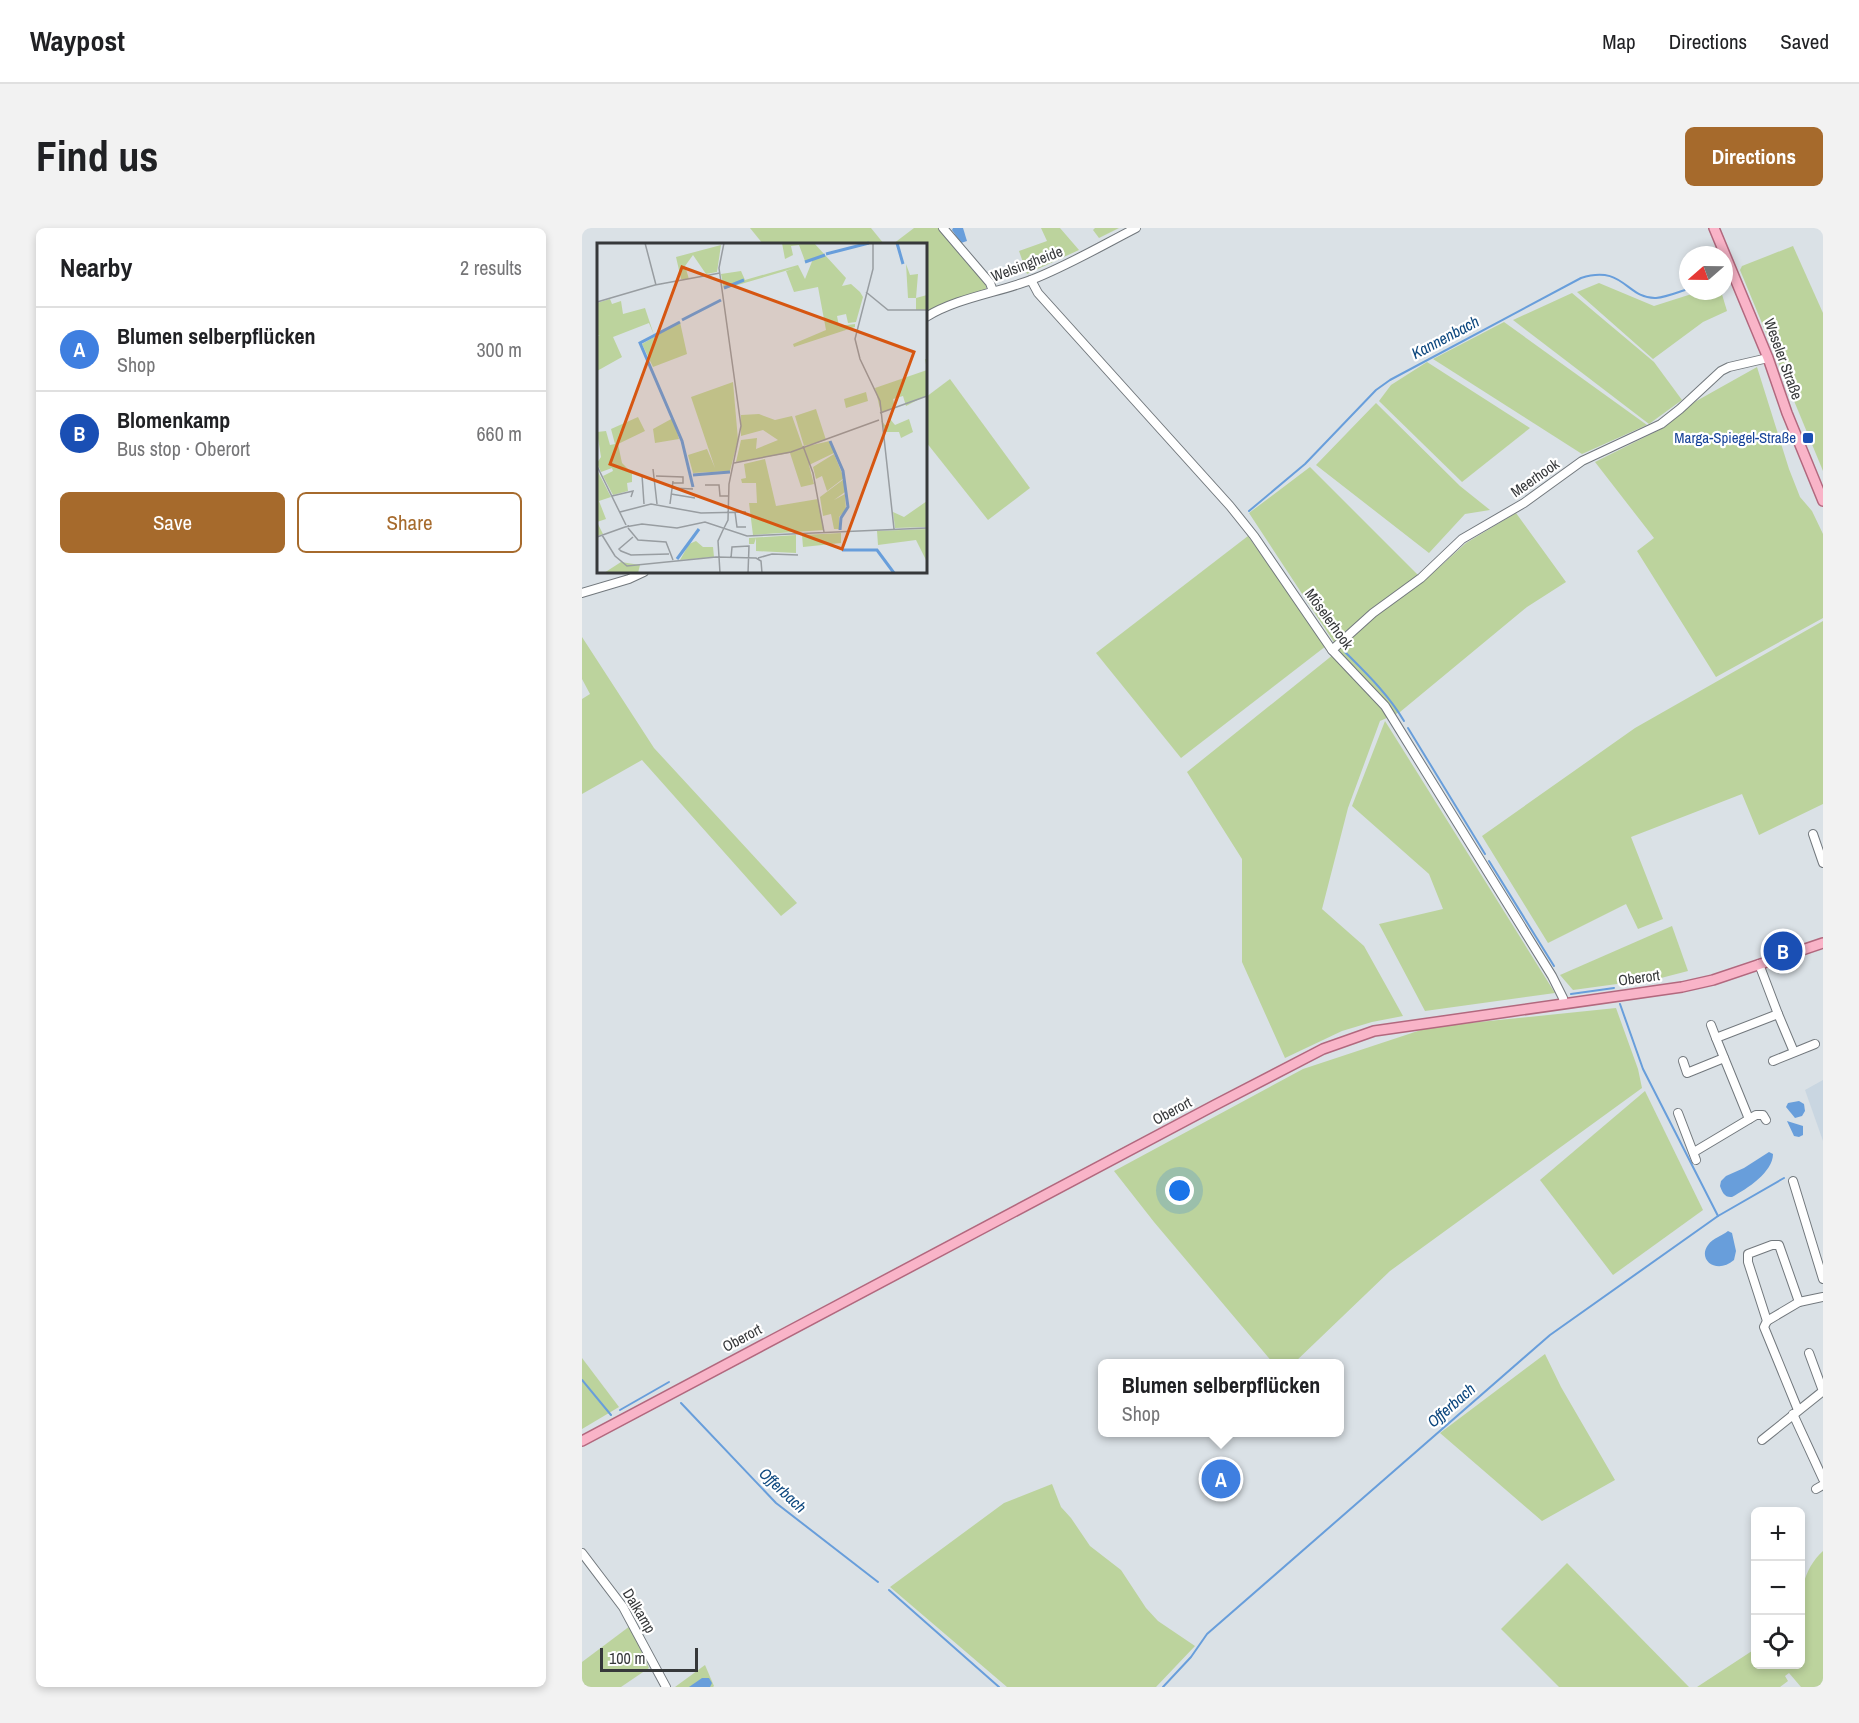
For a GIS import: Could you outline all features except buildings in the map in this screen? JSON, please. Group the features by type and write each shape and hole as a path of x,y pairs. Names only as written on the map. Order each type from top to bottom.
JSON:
{"main road":[{"name":"Weseler Straße","path":"1714,228 1768,358 1787,413 1823,501"},
{"name":"Oberort","path":"582,1441 867,1288 1323,1049 1364,1034 1395,1027 1682,987 1713,980 1823,943"}],"street":[{"path":"943,228 990,283 993,291"},
{"name":"Welsingheide","path":"927,317 945,308 1030,280 1136,228"},
{"name":"Möselerhook","path":"1030,280 1038,293 1254,536 1332,650 1386,706 1552,976 1564,1004"},
{"name":"Meerhook","path":"1332,650 1373,613 1421,578 1462,539 1524,503 1582,461 1661,424 1721,371 1768,358"},
{"path":"582,593 642,573"},
{"path":"1813,834 1823,863"},
{"path":"1759,964 1794,1052"},
{"path":"1716,1038 1778,1014"},
{"path":"1711,1025 1749,1119"},
{"path":"1773,1061 1815,1044"},
{"path":"1683,1061 1687,1073 1724,1058"},
{"path":"1678,1113 1695,1156 1749,1119 1760,1114 1766,1120"},
{"path":"1793,1181 1823,1278"},
{"path":"1767,1321 1748,1262 1747,1256 1750,1253 1772,1245 1779,1245 1799,1302"},
{"path":"1823,1297 1799,1302 1767,1321 1764,1328 1823,1479"},
{"path":"1762,1440 1823,1391 1809,1353"},
{"name":"Dalkamp","path":"582,1553 623,1607 666,1687"}],"shaded area":[{"path":"1823,1080 1823,1141 1805,1090"}],"green space":[{"path":"750,228 871,228 883,243 762,243"},
{"path":"914,228 939,228 987,285 986,289 927,314 927,243 894,243"},
{"path":"1041,228 1060,228 1079,250 1027,274 1019,251 1047,241"},
{"path":"1095,228 1119,228 1099,238 1093,230"},
{"path":"1793,246 1823,313 1823,471 1740,270 1742,266"},
{"path":"1599,283 1654,306 1679,298 1679,300 1724,300 1727,311 1703,322 1653,359 1577,292"},
{"path":"1572,293 1654,362 1682,400 1649,424 1513,320"},
{"path":"1504,322 1647,425 1582,454 1433,359"},
{"path":"1427,362 1530,428 1462,482 1379,401 1391,385"},
{"path":"1757,367 1800,497 1812,511 1823,534 1823,618 1716,677 1637,551 1654,538 1595,462 1665,427 1691,404"},
{"path":"950,379 1030,488 988,520 927,443 927,396"},
{"path":"1376,403 1460,486 1490,510 1465,514 1429,553 1316,465"},
{"path":"1310,467 1424,581 1466,543 1516,513 1566,582 1527,607 1400,712 1380,721 1348,808 1322,909 1364,946 1403,1016 1342,1031 1285,1058 1242,962 1242,859 1187,772 1339,650 1249,513"},
{"path":"1248,536 1326,646 1181,758 1096,653"},
{"path":"1823,621 1823,804 1759,835 1742,794 1631,837 1663,919 1638,929 1626,904 1548,943 1482,836 1635,728"},
{"path":"582,637 654,748 797,903 781,916 642,760 582,794 582,699 590,694 582,679"},
{"path":"1385,721 1555,993 1425,1011 1379,924 1443,909 1429,874 1352,806"},
{"path":"1672,926 1688,971 1661,978 1573,990 1560,975"},
{"path":"1616,1008 1638,1069 1642,1088 1390,1271 1298,1359 1270,1359 1114,1171 1303,1069 1430,1027"},
{"path":"1645,1091 1703,1210 1613,1275 1540,1180"},
{"path":"1545,1354 1561,1387 1615,1480 1542,1521 1440,1433"},
{"path":"582,1358 619,1407 582,1429"},
{"path":"1052,1484 1061,1507 1090,1546 1121,1570 1146,1608 1158,1621 1195,1646 1156,1687 1007,1687 890,1587 1004,1503"},
{"path":"1823,1551 1823,1687 1801,1687 1789,1673 1785,1676 1788,1681 1780,1687 1697,1687 1751,1652 1751,1669 1805,1669 1805,1578 1813,1562"},
{"path":"1567,1563 1689,1687 1559,1687 1501,1629"},
{"path":"630,1626 649,1668 621,1687 582,1687 582,1662"},
{"path":"705,1665 713,1687 675,1687"}],"water":[{"path":"963,228 967,241 961,243 952,230"},
{"path":"1799,1101 1804,1104 1805,1111 1802,1116 1795,1118 1786,1107 1788,1103"},
{"path":"1787,1121 1803,1126 1803,1135 1794,1136"},
{"path":"1769,1152 1773,1154 1772,1161 1758,1179 1732,1197 1724,1194 1720,1186 1726,1176"},
{"path":"1728,1231 1732,1233 1736,1251 1734,1260 1721,1266 1710,1264 1705,1256 1708,1245"},
{"path":"702,1678 709,1678 712,1683 710,1687 689,1687"}],"waterway":[{"name":"Kannenbach","path":"1249,511 1305,464 1376,390 1390,380 1581,278 1607,275 1616,278 1646,297 1656,298 1679,292"},
{"path":"1345,652 1384,693 1404,721"},
{"path":"1408,728 1485,854"},
{"path":"1489,861 1554,966"},
{"path":"1571,994 1614,988"},
{"path":"1620,1004 1643,1069 1718,1216"},
{"name":"Offerbach","path":"1163,1687 1191,1657 1207,1634 1550,1335 1718,1216 1784,1178"},
{"name":"Offerbach","path":"582,1380 611,1415"},
{"name":"Offerbach","path":"620,1410 669,1382"},
{"name":"Offerbach","path":"681,1403 776,1503 878,1582"},
{"name":"Offerbach","path":"889,1590 999,1687"}],"place":[{"name":"Marga-Spiegel-Straße","path":"1808,438"},
{"name":"Blomenkamp","path":"1783,951"},
{"name":"Blumen selberpflücken","path":"1221,1479"}]}
